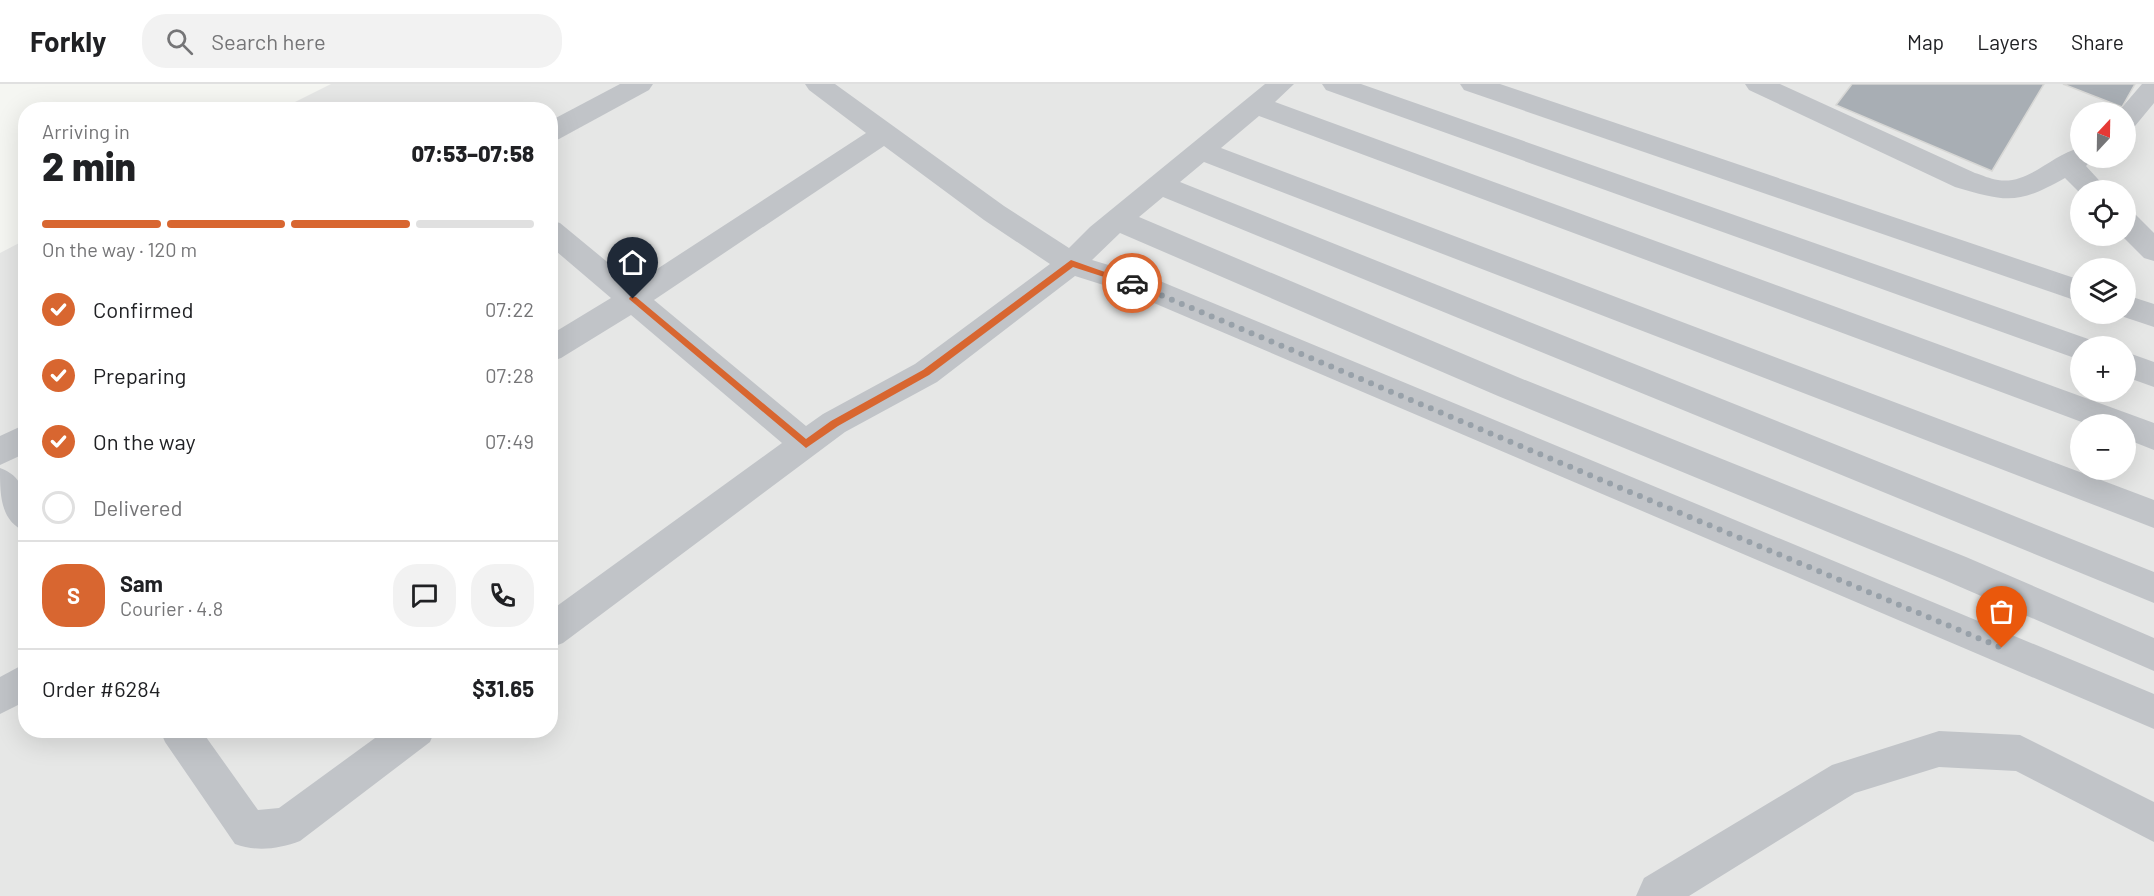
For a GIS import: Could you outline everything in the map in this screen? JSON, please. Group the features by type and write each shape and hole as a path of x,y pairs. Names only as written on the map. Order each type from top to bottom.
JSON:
{"lane":[{"path":"558,130 640,84"},
{"path":"819,84 994,213 1071,264 1144,287 2154,712"},
{"path":"558,626 834,423 926,373 1071,264 1118,220 1281,84"},
{"path":"1335,84 2070,344"},
{"path":"1473,84 2070,288"},
{"path":"1758,84 1965,180 2000,190 2027,187 2070,163"},
{"path":"2136,108 2154,86"},
{"path":"1256,105 2094,414"},
{"path":"558,345 633,299 885,133"},
{"path":"1201,151 2154,514"},
{"path":"1161,185 2154,588"},
{"path":"1118,220 1509,387 1954,568 2154,655"},
{"path":"2136,232 2154,251"},
{"path":"558,237 806,445"},
{"path":"2136,310 2154,316"},
{"path":"2136,368 2154,375"},
{"path":"2136,430 2154,437"},
{"path":"0,452 18,442"},
{"path":"0,482 18,507"},
{"path":"0,697 18,685"},
{"path":"184,738 249,830 286,827 406,738"},
{"path":"1656,896 1658,892 1845,778 1939,749 2020,753 2154,823"}],"shaded area":[{"path":"331,84 2154,84 2154,896 0,896 0,253 18,244 18,738 558,738 558,102 295,102"}],"building":[{"path":"1852,84 2044,84 1992,171 1836,105"},
{"path":"2063,84 2135,84 2125,102 2109,102"}],"way so far":[{"path":"1132,283 2002,648"}],"route":[{"path":"633,299 806,445 834,423 926,373 1071,264 1132,283"}]}
